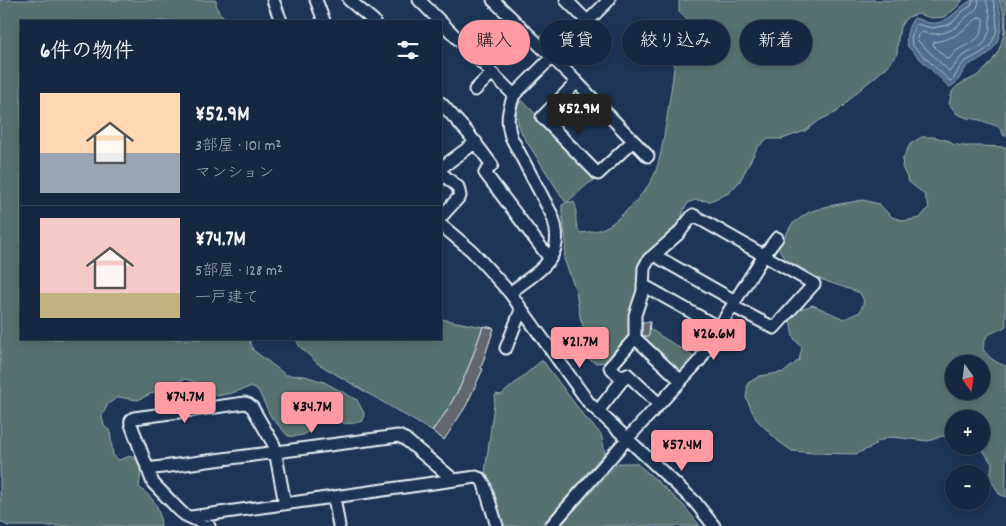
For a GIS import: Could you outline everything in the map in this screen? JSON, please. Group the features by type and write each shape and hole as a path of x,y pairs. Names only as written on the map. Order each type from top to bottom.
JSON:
{"street":[{"path":"273,0 281,20"},
{"path":"316,0 324,20"},
{"path":"349,0 373,20"},
{"path":"419,0 439,20"},
{"path":"493,0 540,47"},
{"path":"566,0 586,20"},
{"path":"588,20 609,0"},
{"path":"442,23 514,95"},
{"path":"510,293 543,268 554,252 557,242 555,224 546,203 508,128 508,115 514,95 542,65"},
{"path":"559,65 648,156"},
{"path":"475,90 492,73"},
{"path":"577,82 542,117 598,174 633,141"},
{"path":"442,104 476,142 492,164 485,173 550,259"},
{"path":"442,167 476,142"},
{"path":"442,174 458,187 460,196 442,216"},
{"path":"623,380 610,367 635,338 635,314 643,291 644,268 649,259 678,234 693,215 814,284 774,328 654,255"},
{"path":"442,226 472,251 510,293 584,396 598,412 695,502 714,526"},
{"path":"552,526 700,360 718,327 777,238"},
{"path":"643,285 718,327"},
{"path":"506,348 522,310"},
{"path":"635,338 681,381"},
{"path":"598,412 627,374 659,404"},
{"path":"209,526 185,515 152,483 131,424 134,418 248,404 252,407 274,445 285,504"},
{"path":"147,469 398,436 405,439 454,480"},
{"path":"191,517 476,477 483,481 497,526"},
{"path":"334,497 339,526"}],"green space":[{"path":"0,0 216,0 220,14 230,20 20,20 20,340 249,340 253,350 286,375 305,376 324,382 357,400 364,413 363,421 347,424 335,419 326,412 317,419 309,431 298,436 288,436 271,417 258,390 250,387 217,396 197,383 185,379 138,400 118,397 108,404 102,416 104,426 110,431 113,455 119,460 130,456 139,461 141,472 139,487 155,504 161,526 8,526 0,521"},
{"path":"679,0 963,0 944,17 931,18 918,14 908,17 900,27 897,54 888,66 837,112 820,120 805,131 782,139 767,139 757,148 740,181 729,193 710,201 696,200 689,202 684,209 680,224 645,261 636,288 637,297 628,341 609,362 596,363 585,357 582,351 585,332 580,317 576,291 564,259 566,242 562,205 566,203 523,136 518,122 517,108 522,100 598,178 567,202 574,202 576,224 580,233 606,227 627,211 641,195 655,173 662,148 674,65 730,65 730,20 688,20 679,12"},
{"path":"998,0 1006,0 1006,136 1004,136 999,127 957,114 949,104 954,89 983,71 999,50 1003,37 1004,22 1003,11"},
{"path":"922,137 934,137 963,146 1006,147 1006,326 990,334 986,339 983,349 988,355 945,355 945,400 990,400 990,357 1006,366 1006,497 999,494 990,478 992,464 986,455 990,455 990,410 945,410 945,437 929,441 890,437 856,454 813,453 792,451 778,441 756,419 746,398 748,383 760,376 784,372 799,360 802,348 793,337 790,320 801,309 813,305 844,319 860,312 864,301 860,293 825,281 799,269 781,253 778,243 792,224 809,212 828,206 863,200 879,204 892,217 904,221 920,218 929,207 924,194 909,182 902,167 903,158 910,144"},
{"path":"442,319 483,327 458,394 433,432 317,363 300,347 296,340 442,340"},
{"path":"639,322 694,357 682,373 679,373 639,336"},
{"path":"543,361 584,416 601,434 605,452 540,526 501,526 485,473 495,396 496,394 501,395"},
{"path":"618,463 636,463 684,506 700,526 560,526"}],"water":[{"path":"972,0 996,0 1001,15 1001,30 996,44 991,51 969,65 956,83 949,87 908,47 906,40 907,32 914,18 937,23 948,18"}],"building":[{"path":"642,322 650,322 649,336 642,335"},
{"path":"483,326 494,328 481,368 483,369 466,406 444,440 432,431 446,412 460,387"}]}
